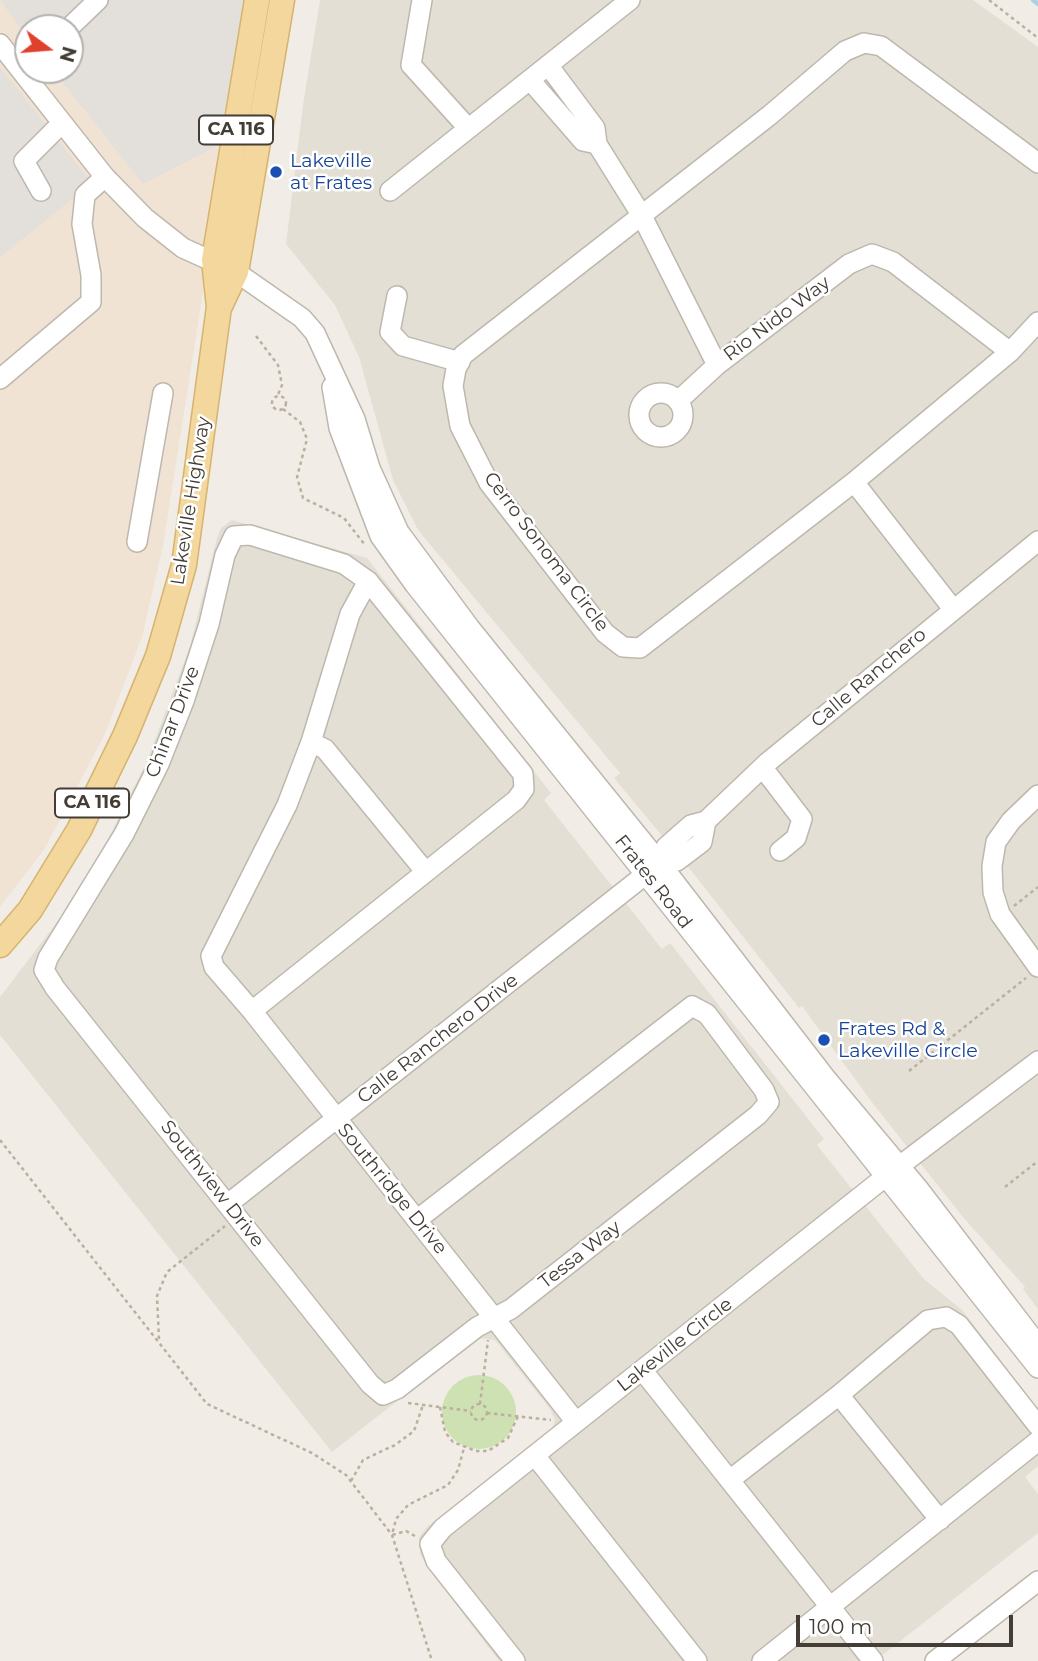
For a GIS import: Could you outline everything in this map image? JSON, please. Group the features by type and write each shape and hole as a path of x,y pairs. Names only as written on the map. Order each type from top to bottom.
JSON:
{"main road":[{"name":"Lakeville Highway","path":"0,945 30,910 79,830 125,736 158,656 184,565 219,307 214,260 257,0"},
{"name":"Lakeville Highway","path":"219,307 236,272 282,0"}],"street":[{"path":"83,14 98,0"},
{"path":"422,0 411,65 468,128"},
{"path":"390,191 630,0"},
{"path":"397,296 390,332 396,339 403,346 460,362 463,355 770,116 845,51 864,43 881,46 1038,163"},
{"name":"Frates Road","path":"0,44 105,177 145,218 183,248 236,272 302,318 315,333 328,365 339,428 380,536 415,585 819,1069 1038,1368"},
{"name":"Rio Nido Way","path":"548,65 595,128 597,144 642,216 716,365 849,264 872,254 893,262 1010,352"},
{"name":"Rio Nido Way","path":"530,80 583,141 597,144"},
{"path":"41,191 24,161 62,123"},
{"path":"0,379 90,302 91,275 82,224 85,195 105,177"},
{"name":"Cerro Sonoma Circle","path":"460,362 453,386 460,426 489,483 605,633 623,647 639,648 656,638 854,482 1010,352 1038,322"},
{"path":"678,401 716,365"},
{"path":"137,542 163,393"},
{"path":"854,482 953,609"},
{"name":"Chinar Drive","path":"44,970 48,958 124,834 159,764 188,688 209,624 225,555 234,536 250,535 344,564 368,581"},
{"name":"Calle Ranchero","path":"654,869 677,861 702,842 706,821 762,768 1038,541"},
{"path":"252,1011 424,870 516,800 524,789 523,774 389,603 368,581 350,614 311,742 325,749 424,870"},
{"name":"Southridge Drive","path":"311,742 287,805 211,956 214,967 418,1219 576,1422"},
{"path":"762,768 802,819 796,838 780,851"},
{"path":"1035,971 1000,914 993,892 992,866 996,842 1011,821 1038,795"},
{"name":"Calle Ranchero Drive","path":"228,1204 654,869"},
{"name":"Southview Drive","path":"44,970 55,988 370,1384 383,1395"},
{"name":"Tessa Way","path":"383,1395 397,1389 493,1318 512,1309 758,1115 769,1102 764,1090 707,1014 692,1006 418,1219"},
{"name":"Lakeville Circle","path":"515,1661 436,1562 430,1544 443,1528 536,1457 576,1422 893,1171 1038,1061"},
{"name":"Frates Road","path":"893,1171 1038,1345"},
{"path":"731,1479 839,1395 928,1320 946,1317 959,1325 1038,1426"},
{"path":"643,1371 873,1661"},
{"path":"839,1395 940,1520"},
{"path":"762,1661 1038,1441"},
{"path":"536,1457 697,1661"},
{"path":"934,1661 1038,1581"}],"path":[{"path":"989,0 1038,38"},
{"path":"256,336 278,365 282,385 273,406 283,409 300,422 307,439 297,477 303,498 344,518 371,553"},
{"path":"277,397 286,401 283,409"},
{"path":"1014,906 1038,887"},
{"path":"909,1071 1035,971"},
{"path":"0,1140 207,1404 319,1457 351,1481 393,1535 432,1661"},
{"path":"1005,1187 1038,1161"},
{"path":"159,1342 157,1325 160,1283 167,1272 225,1227"},
{"path":"404,1403 471,1411 480,1404 488,1340"},
{"path":"480,1404 487,1413 551,1420"},
{"path":"351,1481 363,1460 395,1445 414,1431 423,1405"},
{"path":"440,1407 445,1432 464,1448 476,1451 499,1446 508,1438 518,1416"},
{"path":"471,1411 472,1418 479,1421 487,1413"},
{"path":"393,1535 396,1519 408,1505 441,1490 454,1478 464,1448"},
{"path":"393,1535 406,1531 415,1536"}],"shaded area":[{"path":"0,0 249,0 163,546 142,637 105,734 44,850 0,907"},
{"path":"0,0 244,0 219,145 143,184 64,84 84,84 84,14 14,14 14,19"},
{"path":"320,0 973,0 1038,47 1038,1309 1023,1289 1025,1287 962,1216 871,1101 802,1006 799,1008 614,778 620,773 418,530 393,480 359,357 335,305 286,244 303,105"},
{"path":"0,67 92,183 0,257"},
{"path":"232,520 367,558 551,793 544,800 662,949 670,943 824,1139 817,1145 924,1279 962,1310 1038,1409 1038,1466 1025,1477 1038,1494 1038,1533 875,1661 499,1661 431,1572 420,1554 419,1537 427,1527 551,1431 555,1420 550,1409 495,1340 478,1338 332,1452 0,1035 0,997 61,917 103,849 147,761 190,646 217,538 221,528"}],"green space":[{"path":"472,1375 486,1375 500,1381 510,1391 516,1412 514,1426 500,1443 486,1449 472,1449 458,1443 448,1433 442,1419 442,1405 448,1391 458,1381"}],"waterway":[{"path":"1033,0 1038,4"}],"place":[{"name":"Lakeville at Frates","path":"276,172"},
{"name":"Frates Rd & Lakeville Circle","path":"824,1040"}]}
